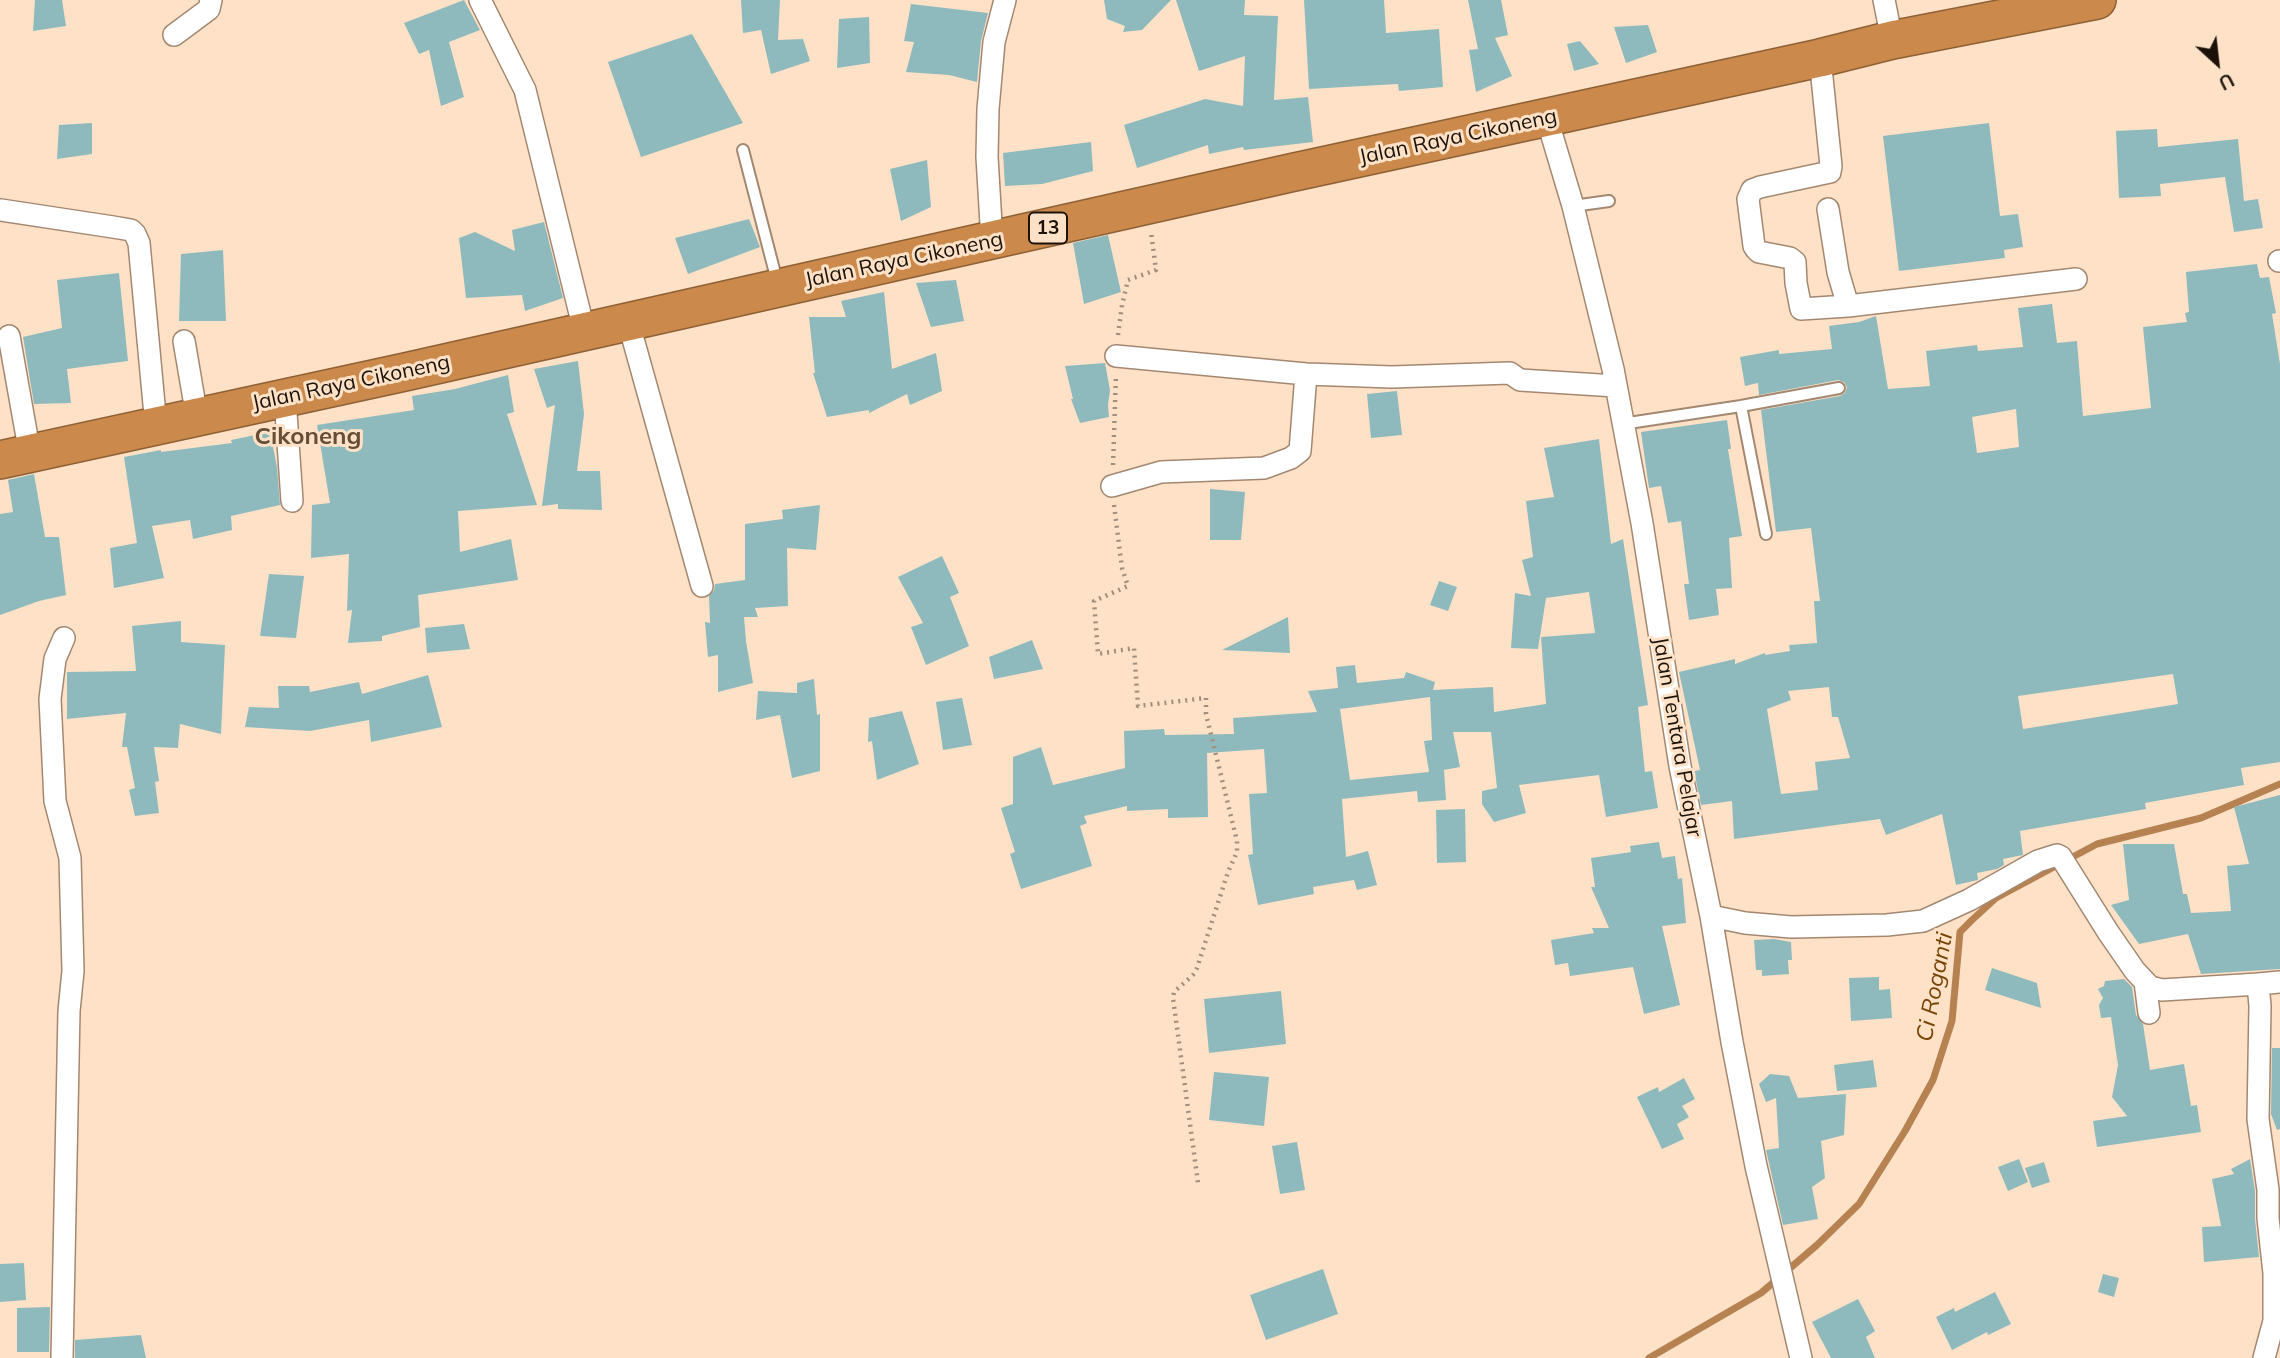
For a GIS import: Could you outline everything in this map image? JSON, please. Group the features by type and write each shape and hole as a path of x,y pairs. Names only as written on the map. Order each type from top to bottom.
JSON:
{"highway":[{"name":"Jalan Raya Cikoneng","path":"15,457 1147,205 1548,119 1892,40 2097,0"}],"street":[{"path":"174,35 209,9 211,0"},
{"path":"480,0 525,90 584,330"},
{"path":"992,241 987,157 988,110 994,41 1004,0"},
{"path":"1885,0 1892,40"},
{"path":"1820,58 1832,166 1830,172 1760,187 1752,190 1748,199 1754,246 1759,252 1790,258 1795,262 1801,309 1848,306 2076,279"},
{"name":"Jalan Tentara Pelajar","path":"1548,119 1573,206 1616,386 1642,523 1680,766 1711,916 1731,1042 1756,1166 1801,1358"},
{"path":"1828,209 1838,272 1848,306"},
{"path":"1,210 131,230 135,234 139,243 156,426"},
{"path":"628,321 702,586"},
{"path":"9,336 15,457"},
{"path":"184,341 197,417"},
{"path":"1116,356 1306,374 1392,377 1510,373 1520,380 1616,386"},
{"path":"1112,486 1161,472 1265,468 1291,458 1300,452 1306,374"},
{"path":"285,398 292,501"},
{"path":"62,1358 68,1039 73,971 71,858 55,801 50,699 55,659 64,638"},
{"path":"1711,916 1745,923 1791,927 1887,925 1923,921 1969,900 2050,856 2065,864 2108,932 2145,982 2155,989 2280,982"},
{"path":"2145,982 2149,1013"},
{"path":"2258,984 2258,1119 2274,1218 2274,1321 2263,1358"}],"lane":[{"path":"743,150 778,288"},
{"path":"1573,206 1609,201"},
{"path":"1622,424 1839,388"},
{"path":"1741,406 1766,534"}],"path":[{"path":"1147,205 1156,270 1128,280 1116,356 1112,486 1122,568 1128,586 1094,601 1098,654 1134,648 1138,706 1206,698 1209,724 1237,841 1237,852 1224,883 1197,968 1174,992 1173,998 1198,1183"}],"building":[{"path":"35,0 62,0 66,26 33,31"},
{"path":"464,0 480,30 449,42 464,97 441,106 429,50 419,54 404,23"},
{"path":"741,0 780,0 778,40 803,39 810,61 771,74 761,30 743,33"},
{"path":"1104,0 1171,0 1142,30 1123,32 1125,26 1107,19"},
{"path":"1176,0 1245,0 1244,15 1278,16 1274,100 1308,97 1313,142 1244,150 1243,147 1209,154 1208,145 1137,168 1124,125 1205,99 1243,106 1245,56 1199,71"},
{"path":"1304,0 1384,0 1386,33 1439,29 1443,87 1399,91 1398,84 1309,89"},
{"path":"1468,0 1501,0 1508,35 1495,38 1512,76 1476,92 1469,50 1478,49"},
{"path":"911,4 988,13 981,41 977,82 949,75 906,72 914,42 904,41"},
{"path":"869,17 870,63 837,68 839,19"},
{"path":"1648,25 1657,52 1626,63 1614,27"},
{"path":"692,34 743,123 641,157 608,62"},
{"path":"1580,41 1599,64 1574,71 1567,44"},
{"path":"92,123 92,154 57,159 59,125"},
{"path":"1989,123 2000,216 2018,214 2023,247 2004,250 2005,258 1899,271 1883,136"},
{"path":"2157,129 2158,147 2238,139 2244,201 2258,199 2263,228 2234,232 2225,177 2160,184 2161,196 2119,198 2116,131"},
{"path":"1091,142 1093,171 1042,184 1005,186 1003,153"},
{"path":"927,160 931,207 901,221 890,169"},
{"path":"749,219 760,247 688,274 675,238"},
{"path":"544,222 563,298 525,311 522,295 466,298 459,238 475,232 515,251 512,230"},
{"path":"1108,235 1121,292 1084,304 1073,243"},
{"path":"223,250 226,321 179,321 181,254"},
{"path":"2257,264 2260,278 2269,277 2276,313 2272,314 2280,364 2280,762 2241,768 2244,785 2145,803 2146,809 2020,831 2023,855 2003,859 2004,865 1997,869 1977,873 1978,880 1956,885 1942,814 1886,835 1880,819 1734,839 1732,801 1701,805 1694,771 1700,770 1679,672 1735,659 1735,664 1765,653 1790,651 1789,645 1817,643 1814,601 1820,601 1811,528 1776,532 1761,410 1840,396 1845,393 1847,387 1844,382 1838,380 1759,395 1758,383 1745,386 1740,357 1779,350 1779,354 1832,349 1829,326 1859,322 1876,316 1888,389 1930,386 1926,351 1977,345 1978,351 2023,347 2018,308 2052,304 2057,343 2077,341 2083,416 2151,408 2143,327 2187,322 2185,313 2189,312 2186,272","holes":["2016,409 2019,447 1977,453 1972,417","2173,674 2178,704 2023,729 2018,696","1829,687 1832,717 1838,717 1850,758 1815,762 1818,790 1781,794 1767,709 1791,700 1788,691"]},
{"path":"119,273 128,361 67,369 71,403 34,404 23,337 62,328 57,280"},
{"path":"956,280 964,321 931,327 916,283"},
{"path":"884,292 892,369 936,353 942,391 910,405 907,394 869,413 869,410 827,417 813,373 809,317 846,317 841,301"},
{"path":"578,361 584,414 577,471 600,471 602,510 558,509 558,504 542,506 555,405 547,408 534,369"},
{"path":"1105,363 1110,390 1109,417 1080,423 1071,399 1065,366"},
{"path":"508,375 514,412 507,414 537,505 458,511 460,552 511,539 518,580 418,595 420,627 382,636 382,641 348,643 352,610 347,611 349,554 311,558 312,505 330,503 317,425 414,410 412,396 455,389"},
{"path":"1397,391 1402,435 1371,438 1367,394"},
{"path":"1727,420 1731,449 1728,449 1742,536 1729,538 1732,588 1716,589 1719,615 1689,620 1684,584 1689,584 1681,521 1668,523 1661,486 1649,488 1641,432"},
{"path":"270,432 277,467 280,505 231,516 232,530 193,539 190,520 152,526 164,578 114,588 110,548 137,543 124,457 161,450 232,443 231,440"},
{"path":"1599,439 1611,544 1623,539 1648,705 1638,707 1645,772 1652,771 1658,808 1606,817 1599,775 1519,785 1526,813 1494,822 1482,804 1482,791 1497,788 1491,732 1453,732 1460,767 1438,771 1444,770 1446,800 1418,802 1417,791 1342,799 1346,857 1368,851 1377,885 1357,890 1354,880 1313,887 1314,894 1258,905 1248,855 1253,854 1249,794 1267,793 1264,749 1207,753 1208,817 1168,818 1168,809 1127,811 1127,806 1084,816 1087,823 1080,826 1092,866 1021,889 1010,854 1015,852 1001,808 1013,804 1013,757 1041,747 1053,785 1125,768 1124,731 1164,729 1165,735 1234,734 1233,718 1317,712 1308,691 1338,688 1336,667 1355,665 1357,683 1404,678 1406,672 1435,682 1433,690 1493,687 1494,712 1546,704 1541,637 1595,633 1589,592 1546,598 1538,649 1511,648 1515,593 1531,596 1522,560 1533,557 1526,501 1554,497 1544,448","holes":["1430,697 1432,740 1424,741 1429,772 1350,780 1340,709"]},
{"path":"34,474 45,537 59,537 66,595 0,615 0,514 13,512 8,480"},
{"path":"1210,489 1245,492 1241,540 1210,540"},
{"path":"820,505 816,550 787,548 788,606 755,608 758,617 744,617 753,683 718,692 718,655 708,657 705,622 710,623 709,596 715,584 745,580 745,524 783,519 782,510"},
{"path":"942,556 959,593 950,597 969,646 926,665 911,627 923,623 898,577"},
{"path":"269,574 304,576 296,638 260,636"},
{"path":"1439,581 1457,587 1448,611 1430,605"},
{"path":"1288,617 1290,653 1222,650"},
{"path":"181,621 181,642 225,645 221,734 180,724 178,748 154,747 159,781 155,782 159,813 135,816 129,790 135,788 127,747 122,747 126,713 67,719 67,672 136,671 132,626"},
{"path":"464,624 470,649 427,653 425,628"},
{"path":"1032,640 1043,669 994,679 989,657"},
{"path":"428,675 442,727 371,742 369,720 310,731 245,727 249,707 279,708 278,686 309,686 310,692 359,682 362,694"},
{"path":"814,679 817,715 820,714 820,771 792,778 780,715 756,720 758,691 797,693 797,683"},
{"path":"962,698 972,745 943,750 936,702"},
{"path":"902,711 919,764 877,780 872,741 868,742 869,718"},
{"path":"2280,795 2280,969 2201,974 2188,934 2139,944 2111,905 2129,900 2123,844 2174,844 2183,894 2187,894 2191,913 2231,911 2227,866 2249,864 2234,807"},
{"path":"1465,809 1466,862 1437,863 1436,810"},
{"path":"1659,842 1662,858 1675,856 1678,879 1682,878 1686,923 1662,926 1680,1005 1644,1014 1633,967 1570,976 1568,963 1555,965 1551,940 1594,933 1592,928 1609,928 1591,887 1595,887 1591,858 1631,852 1630,846"},
{"path":"1754,940 1791,942 1792,960 1788,960 1789,974 1762,976 1762,970 1756,970"},
{"path":"1992,968 2037,983 2041,1008 1985,990"},
{"path":"1879,977 1879,990 1890,989 1892,1018 1851,1021 1849,978"},
{"path":"2124,979 2132,987 2136,1015 2143,1024 2150,1070 2184,1064 2191,1106 2197,1105 2201,1132 2097,1147 2093,1121 2127,1116 2112,1097 2118,1065 2111,1017 2101,1018 2099,1005 2103,998 2098,989 2104,986 2105,981"},
{"path":"1281,991 1286,1044 1209,1053 1204,999"},
{"path":"2272,1048 2280,1048 2280,1129 2277,1130 2271,1114"},
{"path":"1873,1060 1877,1087 1837,1091 1834,1065"},
{"path":"1214,1072 1269,1077 1264,1126 1209,1120"},
{"path":"1770,1074 1789,1076 1798,1098 1846,1094 1844,1135 1821,1141 1825,1178 1812,1187 1818,1219 1783,1225 1766,1150 1779,1148 1776,1098 1766,1102 1759,1084"},
{"path":"1684,1078 1695,1099 1682,1106 1689,1117 1677,1124 1684,1139 1662,1149 1637,1097 1658,1087 1659,1092"},
{"path":"1297,1142 1305,1190 1280,1194 1272,1146"},
{"path":"2019,1159 2028,1182 2008,1191 1998,1167"},
{"path":"2250,1159 2259,1257 2204,1262 2202,1227 2221,1226 2212,1179 2234,1174 2231,1169"},
{"path":"2044,1162 2050,1182 2032,1188 2025,1168"},
{"path":"24,1263 26,1300 0,1302 0,1264"},
{"path":"1323,1269 1338,1314 1266,1340 1250,1295"},
{"path":"2103,1274 2119,1278 2114,1297 2098,1292"},
{"path":"1995,1292 2011,1324 1988,1335 1987,1332 1952,1350 1936,1317 1954,1308 1955,1312"},
{"path":"1858,1299 1875,1331 1866,1337 1875,1358 1831,1358 1812,1322"},
{"path":"50,1307 49,1352 17,1352 17,1308"},
{"path":"141,1335 146,1358 75,1358 75,1340"}],"waterway":[{"name":"Ci Roganti","path":"1649,1358 1761,1293 1817,1245 1859,1204 1933,1080 1952,1021 1960,932 1996,898 2097,844 2201,818 2280,784"}],"district":[{"name":"Cikoneng","path":"308,437"}]}
